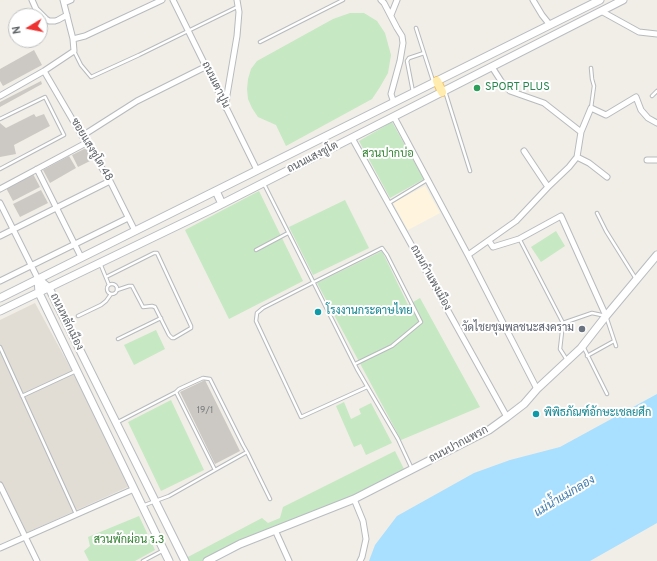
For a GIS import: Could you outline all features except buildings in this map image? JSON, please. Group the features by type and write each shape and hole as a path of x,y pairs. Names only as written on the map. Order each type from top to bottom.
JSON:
{"main road":[{"name":"ถนนแสงชูโต","path":"0,298 600,0"},
{"name":"ถนนแสงชูโต","path":"0,311 263,184 623,0"},
{"path":"435,82 443,92"},
{"path":"216,191 222,204"},
{"path":"138,229 148,240"},
{"name":"ถนนปากแพรก","path":"207,561 240,544 354,499 488,430 524,404 537,389 582,346 657,255"},
{"name":"ถนนหลักเมือง","path":"38,279 49,288 185,561"},
{"name":"ถนนหลักเมือง","path":"38,279 39,293 169,561"}],"street":[{"path":"32,0 36,9 49,21 55,21 67,15"},
{"path":"0,96 74,52 73,39 64,2 71,0"},
{"path":"73,39 85,36 162,0"},
{"name":"ถนนเตาปูน","path":"173,0 257,170"},
{"path":"226,108 237,36 239,12 237,0"},
{"path":"381,0 384,2 402,36 403,43 391,94 394,102"},
{"path":"390,14 397,0"},
{"path":"533,0 550,25"},
{"path":"601,11 639,32 657,34"},
{"path":"82,136 137,101 205,67"},
{"path":"492,67 510,91 544,103 581,132"},
{"name":"ซอยแสงชูโต 48","path":"44,71 86,143 110,180 128,218 138,229"},
{"path":"468,255 516,221 569,167 577,157 581,132 591,108 606,115 636,96 641,110 648,118 657,123"},
{"path":"394,117 468,255 537,389"},
{"name":"ถนนกำแพงเมือง","path":"352,138 507,417"},
{"path":"0,189 86,143"},
{"path":"524,151 548,187"},
{"path":"577,157 589,163 607,177"},
{"path":"647,160 657,160"},
{"path":"37,169 81,257"},
{"path":"0,236 110,180"},
{"path":"0,203 38,279"},
{"path":"489,241 493,247 519,239 561,216 606,316"},
{"path":"0,281 128,218"},
{"path":"0,485 37,561"},
{"path":"0,548 134,489"},
{"path":"354,499 363,521 366,539 360,561"},
{"path":"275,530 289,561"}],"lane":[{"path":"260,42 343,0"},
{"path":"74,52 81,65 91,77 238,6"},
{"path":"416,28 435,82"},
{"path":"413,93 407,61 412,56 424,53"},
{"path":"591,68 594,86 591,108"},
{"path":"652,96 657,91"},
{"path":"443,92 470,171"},
{"path":"0,119 45,97 64,135 0,169"},
{"path":"388,203 428,180"},
{"path":"263,184 314,282 357,370 398,439 412,469"},
{"path":"597,213 606,231 637,279"},
{"path":"256,250 288,233"},
{"path":"519,239 562,323 560,349 568,360"},
{"path":"355,364 392,346 421,322 382,248 263,308 257,313 256,321 301,417 367,387"},
{"path":"78,316 106,301 111,294 114,294 117,290 132,286 144,308 154,306 172,338 190,328 191,326 157,253 154,253 106,277"},
{"path":"100,263 109,285 107,290 108,293 111,294"},
{"path":"109,285 115,285 117,290"},
{"path":"562,323 592,313 606,316 616,346"},
{"path":"118,339 160,318"},
{"path":"587,356 614,341"},
{"path":"582,346 607,394"},
{"path":"0,348 76,515"},
{"path":"22,396 77,371"},
{"path":"116,423 176,392 179,389 203,378 210,379 270,499"},
{"path":"176,392 215,470"},
{"path":"142,506 169,496 247,452"},
{"path":"143,561 164,550"}],"shaded area":[{"path":"425,186 440,213 408,230 393,203"},
{"path":"35,303 77,380 130,486 26,533 0,481 0,320"}],"green space":[{"path":"350,13 364,13 377,21 385,33 391,55 388,73 372,99 286,146 276,125 258,117 252,108 248,99 247,89 251,69 257,61 333,19"},
{"name":"สวนปากบ่อ","path":"392,122 424,179 390,198 359,141"},
{"path":"259,191 303,281 229,319 185,230"},
{"path":"345,200 369,248 313,275 289,227"},
{"path":"556,231 565,246 541,262 531,247"},
{"path":"382,251 408,305 420,298 480,407 401,440 317,283"},
{"path":"156,330 165,349 134,365 124,345"},
{"path":"171,400 204,470 161,491 128,422"},
{"path":"344,402 351,419 361,414 359,409 371,403 392,443 366,455 361,444 354,447 336,406"},
{"path":"395,451 404,469 351,496 236,543 202,561 188,561 186,558 262,518 268,523 280,518 283,507"},
{"name":"สวนพักผ่อน ร.3","path":"139,516 155,550 135,561 89,561 84,551 90,546 88,537"}],"water":[{"name":"แม่น้ำแม่กลอง","path":"657,394 657,523 590,561 369,561 375,545 397,516 474,473 510,460 560,447"}],"place":[{"name":"SPORT PLUS","path":"477,88"},
{"name":"โรงงานกระดาษไทย","path":"318,312"},
{"name":"วัดไชยชุมพลชนะสงคราม","path":"582,329"},
{"name":"พิพิธภัณฑ์อักษะเชลยศึก","path":"536,414"}]}
